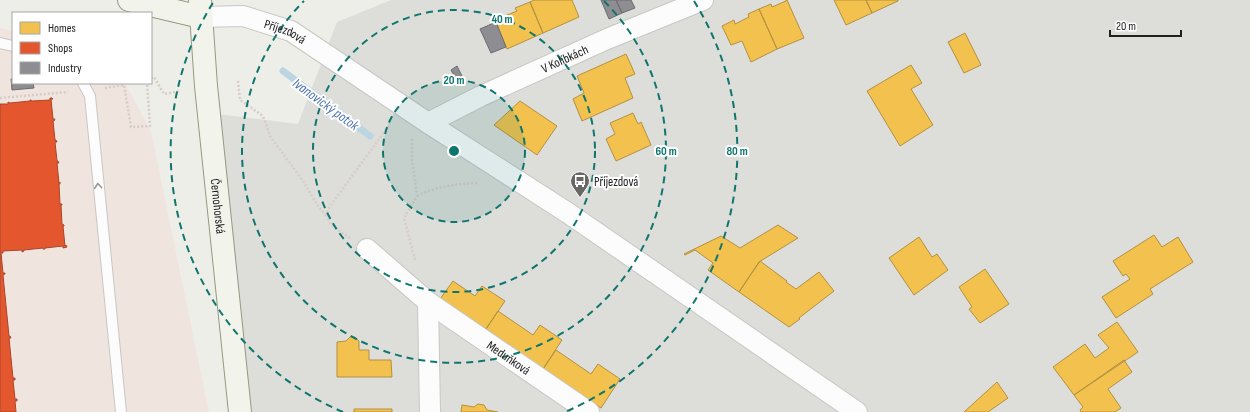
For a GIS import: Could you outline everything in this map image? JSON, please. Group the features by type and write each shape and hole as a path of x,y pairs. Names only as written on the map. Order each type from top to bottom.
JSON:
{"street":[{"path":"129,0 200,8"},
{"name":"V Kolíbkách","path":"428,122 481,96 600,42 703,0"},
{"name":"Příjezdová","path":"200,8 243,16 291,31 568,213 857,412"},
{"name":"Černohorská","path":"200,8 206,86 240,412"},
{"name":"Meduňková","path":"367,250 428,302 589,412"},
{"path":"428,302 430,412"}],"lane":[{"path":"0,43 12,46"},
{"path":"84,84 90,96 121,412"}],"path":[{"path":"152,78 154,77 164,94 180,91"},
{"path":"238,81 240,100 263,116 270,136 303,181 318,206 327,216 330,224 367,250"},
{"path":"327,216 328,209 390,123"},
{"path":"412,136 412,160 417,196"},
{"path":"415,259 404,218 417,196 430,190 446,186 484,183"}],"shaded area":[{"path":"391,0 1250,0 1250,412 240,412 209,113 298,124 337,22"},
{"path":"0,28 12,31 12,84 126,84 151,131 209,412 0,412"}],"building: Homes":[{"path":"534,0 572,0 579,17 543,33 530,2"},
{"path":"786,0 804,38 777,49 759,9 771,4 772,7"},
{"path":"834,0 866,0 872,13 846,25"},
{"path":"866,0 898,0 898,1 872,13"},
{"path":"530,2 543,33 507,49 495,20 517,11 515,8"},
{"path":"759,9 777,49 751,62 742,41 731,45 722,26 734,20 735,24 749,17 748,14"},
{"path":"965,33 981,65 964,73 948,42"},
{"path":"626,54 635,74 625,78 633,98 582,121 573,99 584,93 577,76"},
{"path":"911,65 922,83 911,89 933,125 900,146 867,91"},
{"path":"520,101 557,126 537,155 494,125"},
{"path":"633,113 638,124 641,122 651,145 616,161 606,139 615,134 610,123"},
{"path":"778,225 798,238 759,262 739,292 708,270 713,263 695,250 685,255 684,254 721,236 740,248"},
{"path":"1154,235 1162,247 1178,237 1193,262 1150,289 1153,294 1116,318 1102,297 1130,279 1126,274 1123,276 1113,261"},
{"path":"919,237 932,257 937,254 948,270 914,295 889,258"},
{"path":"760,261 796,289 819,272 834,291 789,327 739,292"},
{"path":"985,269 1009,304 980,323 969,309 972,307 959,287"},
{"path":"453,281 475,296 482,286 505,301 486,329 440,299"},
{"path":"498,311 533,335 540,325 562,340 543,369 486,329"},
{"path":"1117,322 1138,352 1074,395 1053,367 1085,344 1095,358 1109,348 1098,335"},
{"path":"350,337 355,337 359,341 359,350 369,350 369,360 391,360 392,377 337,377 337,342 346,341"},
{"path":"556,350 591,374 598,364 620,379 601,408 543,369"},
{"path":"1124,360 1132,372 1108,389 1121,408 1115,412 1081,412 1080,410 1083,407 1074,395"},
{"path":"997,382 1008,398 988,412 964,412"},
{"path":"478,404 484,405 487,410 498,412 461,412 462,405 474,407"},
{"path":"354,409 392,409 392,412 354,412"}],"building: Shops":[{"path":"50,98 53,99 51,99 53,119 55,119 53,121 55,140 57,142 55,142 57,161 59,163 57,163 59,183 60,182 60,204 62,204 62,224 64,225 65,246 66,245 67,247 63,248 63,246 24,250 22,252 22,250 3,251 3,253 1,253 3,273 5,273 3,275 9,336 11,338 9,338 13,378 15,378 15,380 13,380 15,399 17,399 17,401 15,401 16,412 0,412 0,104 30,100 50,100"}],"building: Industry":[{"path":"601,0 616,0 622,13 609,19"},
{"path":"616,0 631,0 635,8 622,13"},
{"path":"496,22 506,47 491,53 480,29"},
{"path":"457,66 462,76 456,79 451,70"},
{"path":"11,79 12,84 33,84 34,88 12,90"}],"waterway":[{"name":"Ivanovický potok","path":"283,71 370,136"}],"place":[{"name":"Příjezdová","path":"580,198"}]}
